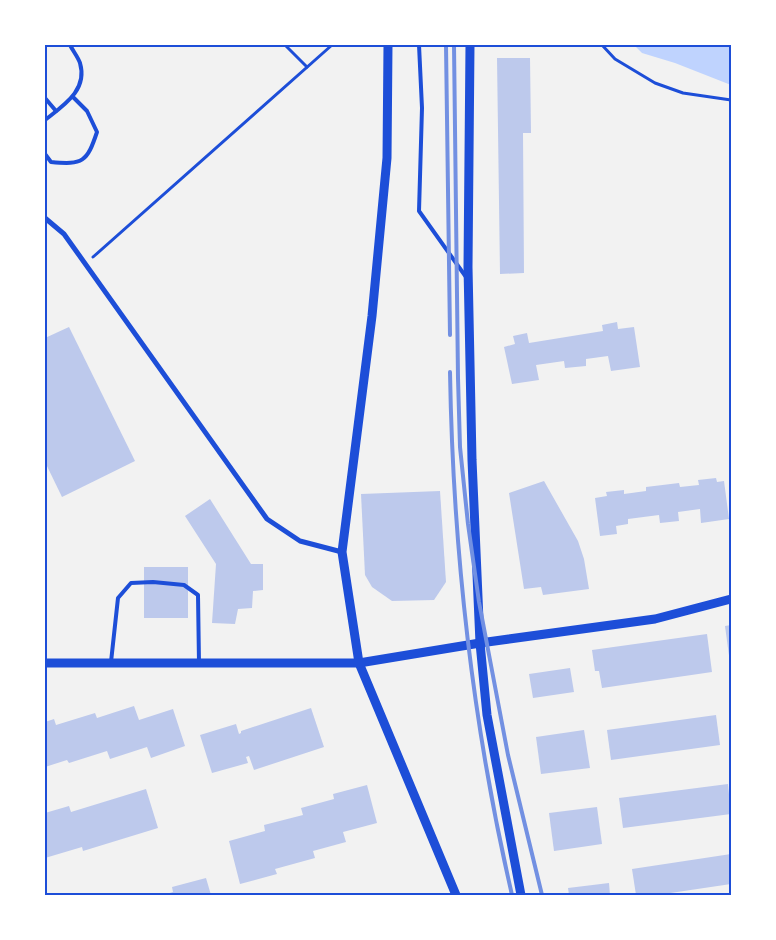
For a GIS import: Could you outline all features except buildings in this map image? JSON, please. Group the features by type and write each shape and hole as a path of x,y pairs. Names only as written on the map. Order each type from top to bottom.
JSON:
{"street":[{"path":"388,45 387,158 372,316 342,552 359,663 456,895"},
{"path":"470,45 468,279 472,460 480,643 487,715 521,895"},
{"path":"45,218 64,234 267,519 300,541 342,552"},
{"path":"45,663 359,663 480,643 655,619 731,599"}],"lane":[{"path":"45,120 73,98 82,80 80,63 70,45"},
{"path":"419,45 422,108 418,211 468,279"},
{"path":"45,98 56,111"},
{"path":"45,154 52,162 74,164 90,154 97,132 87,111 73,98"},
{"path":"111,663 118,598 131,583 153,582 184,585 198,595 199,663"}],"path":[{"path":"285,45 307,67"},
{"path":"85,263 332,45"},
{"path":"602,45 615,59 655,83 683,93 731,100"}],"water":[{"path":"634,45 731,45 731,85 675,63 642,53"}],"railway":[{"path":"446,45 450,335"},
{"path":"454,45 460,447 479,602 508,755 542,895"},
{"path":"450,372 455,504 467,635 486,765 512,895"}]}
